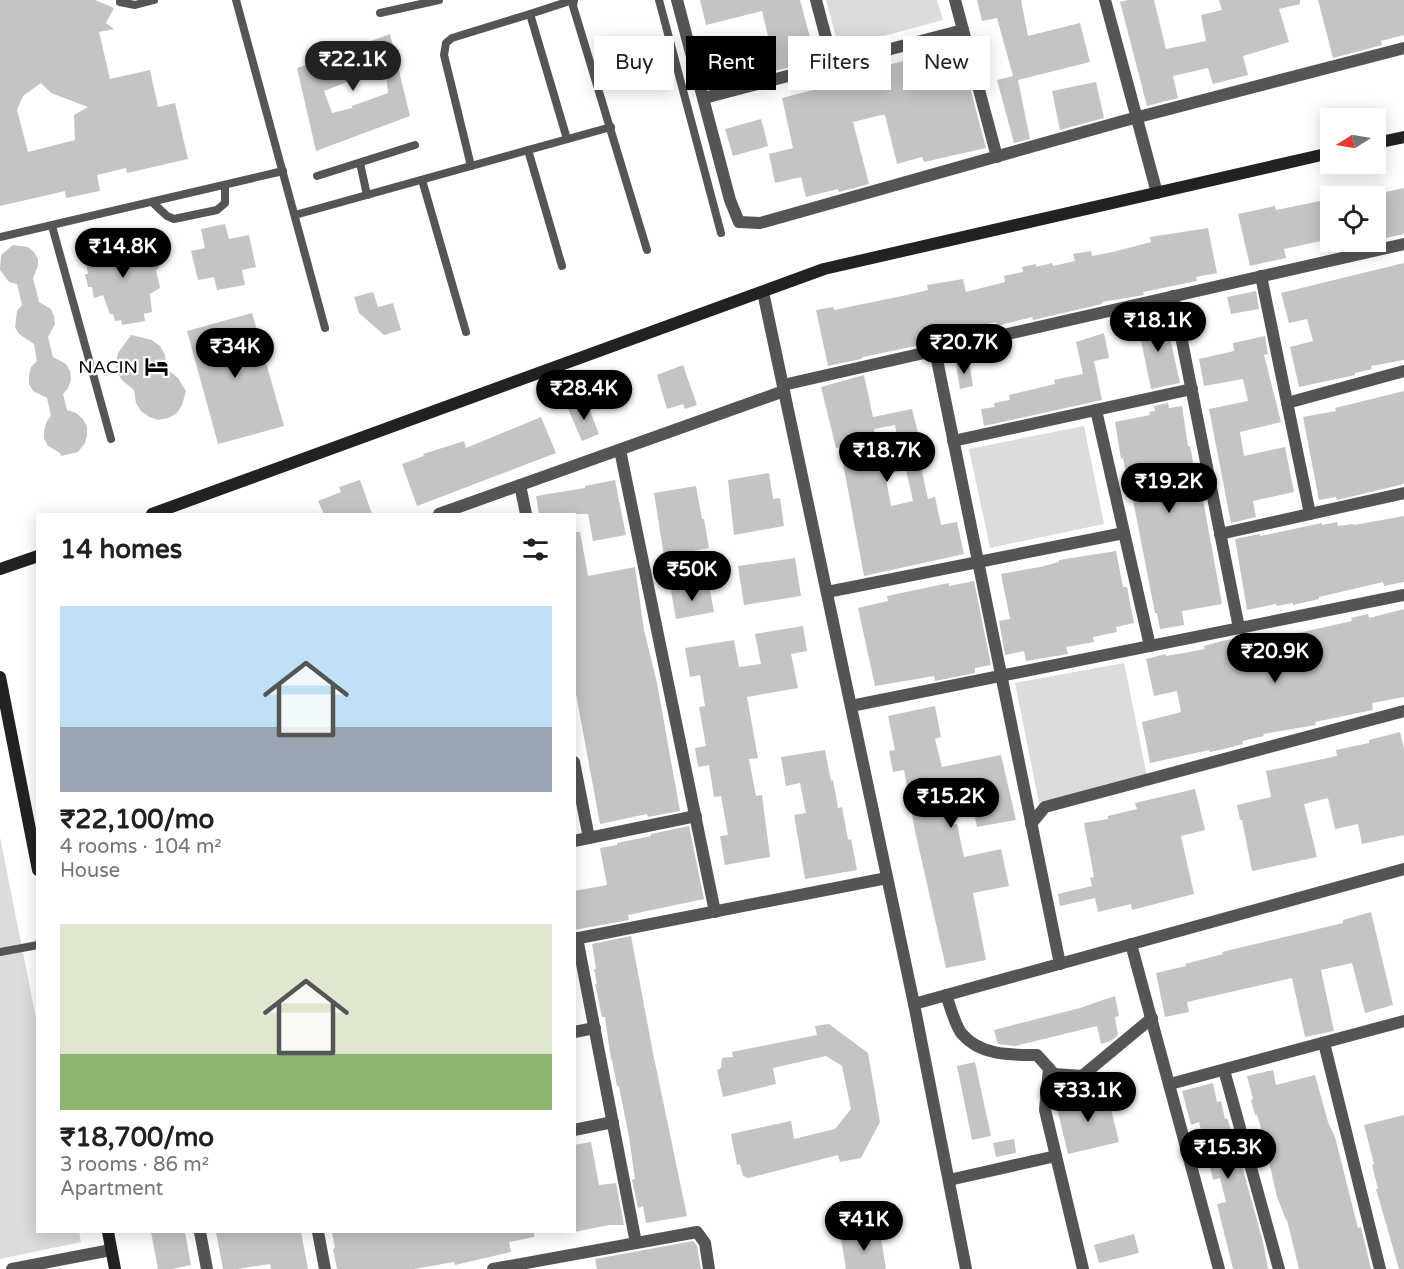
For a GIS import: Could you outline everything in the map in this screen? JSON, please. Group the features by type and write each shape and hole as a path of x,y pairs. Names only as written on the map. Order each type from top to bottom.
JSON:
{"street":[{"path":"677,0 730,200 739,222 760,223 1137,118 1404,48"},
{"path":"816,0 826,36"},
{"path":"955,0 997,157"},
{"path":"1105,0 1157,193"},
{"path":"891,49 963,30"},
{"path":"704,98 788,76"},
{"path":"1386,140 1404,136"},
{"path":"155,513 824,269 1320,155"},
{"path":"442,513 620,450 783,388 935,350 1404,244"},
{"path":"1261,276 1310,514"},
{"path":"763,292 914,1004 966,1269"},
{"path":"1173,296 1239,628"},
{"path":"935,350 1060,964"},
{"path":"1287,402 1404,371"},
{"path":"953,441 1192,390"},
{"path":"1096,410 1150,646"},
{"path":"620,450 716,912"},
{"path":"520,485 526,513"},
{"path":"1220,534 1404,493"},
{"path":"827,592 1124,533"},
{"path":"0,569 36,557"},
{"path":"851,706 1404,596"},
{"path":"0,677 36,860"},
{"path":"1031,824 1045,807 1404,711"},
{"path":"576,772 590,838"},
{"path":"576,841 696,816"},
{"path":"914,1004 1404,869"},
{"path":"636,1243 576,939 887,879"},
{"path":"1131,944 1219,1269"},
{"path":"946,995 961,1033 977,1045 999,1054 1037,1055 1054,1074 1082,1076 1152,1017"},
{"path":"1170,1084 1404,1021"},
{"path":"576,1032 595,1028"},
{"path":"1324,1043 1380,1269"},
{"path":"1049,1068 1045,1110 1083,1269"},
{"path":"1224,1070 1279,1269"},
{"path":"576,1130 613,1122"},
{"path":"949,1180 1056,1156"},
{"path":"493,1269 697,1232 705,1243 709,1269"},
{"path":"108,1233 115,1269"},
{"path":"200,1233 207,1269"},
{"path":"318,1233 325,1269"},
{"path":"12,1269 63,1264 111,1250"}],"lane":[{"path":"120,2 135,4 154,0"},
{"path":"236,0 325,328"},
{"path":"380,13 438,0"},
{"path":"471,166 444,55 446,43 452,38 573,0 647,250"},
{"path":"659,0 721,233"},
{"path":"530,14 567,139"},
{"path":"295,215 611,127"},
{"path":"317,176 416,145"},
{"path":"528,150 562,266"},
{"path":"360,163 367,195"},
{"path":"0,237 283,171"},
{"path":"422,180 466,332"},
{"path":"152,202 167,216 174,219 204,214 217,210 225,202 225,185"},
{"path":"52,226 111,440"},
{"path":"0,952 36,945"}],"shaded area":[{"path":"826,0 937,0 943,20 884,36 836,36"},
{"path":"1084,426 1104,524 990,548 969,449"},
{"path":"1124,663 1147,776 1040,808 1015,683"},
{"path":"0,837 36,1018 36,1233 79,1233 81,1242 0,1259"}],"building":[{"path":"0,0 95,0 114,8 106,23 114,29 99,32 110,79 150,70 158,107 175,103 188,159 127,173 126,168 97,175 100,191 66,198 65,191 0,206","holes":["41,83 51,93 88,107 74,115 75,140 28,152 17,110 23,96"]},
{"path":"700,0 800,0 810,36 788,36 788,68 776,71 776,36 768,36 762,11 706,25"},
{"path":"977,0 1021,0 1028,36 1080,23 1090,62 1018,80 1030,139 1014,143 997,80 1013,76 997,18 982,21"},
{"path":"1154,0 1166,49 1206,41 1201,15 1222,10 1219,0 1300,0 1300,4 1279,9 1289,42 1243,56 1248,75 1213,84 1208,68 1173,76 1178,98 1147,106 1120,2"},
{"path":"1318,0 1404,0 1404,35 1381,41 1382,45 1333,58"},
{"path":"390,34 410,116 316,151 297,68","holes":["385,67 388,93 352,106 352,108 332,113 324,91"]},
{"path":"903,61 903,90 971,90 986,148 924,162 922,157 897,164 885,115 881,115 853,122 869,184 806,197 801,177 775,183 769,154 793,148 782,98 813,90 891,90 891,64"},
{"path":"1096,82 1104,118 1060,130 1052,91"},
{"path":"761,119 768,146 733,156 725,129"},
{"path":"1404,188 1404,234 1386,238 1386,192"},
{"path":"1320,201 1320,241 1284,249 1286,258 1250,266 1238,214 1275,206 1276,210"},
{"path":"225,224 229,239 249,235 256,267 242,270 245,285 217,290 214,277 198,280 191,251 205,248 201,229"},
{"path":"1208,228 1217,273 1196,277 1197,281 1033,320 1032,317 997,326 996,322 953,332 954,338 828,366 816,310 833,307 834,310 907,295 928,290 927,285 963,279 966,292 1005,282 1004,276 1023,272 1022,267 1036,264 1036,267 1052,263 1053,266 1075,261 1073,254 1091,251 1092,256 1113,252 1151,242 1150,237"},
{"path":"125,239 126,244 134,243 135,247 147,245 159,268 156,270 160,288 150,294 152,312 144,314 145,321 122,325 121,320 115,321 113,314 110,314 103,295 94,298 92,287 88,287 85,274 88,274 86,263 90,246"},
{"path":"13,245 28,247 38,259 33,278 39,302 51,309 54,316 55,324 48,337 53,357 66,364 70,371 71,380 63,394 67,410 76,413 87,427 85,443 78,452 61,456 48,446 44,438 44,430 51,416 47,398 33,391 29,384 31,367 37,361 34,344 19,334 15,327 17,311 22,305 17,284 9,282 0,270 1,255"},
{"path":"1404,263 1404,360 1371,366 1372,369 1355,373 1355,375 1299,387 1290,347 1313,341 1307,319 1289,323 1281,293"},
{"path":"1256,291 1259,309 1231,314 1227,297"},
{"path":"373,292 378,307 393,303 401,330 384,335 359,313 354,297"},
{"path":"252,313 284,426 218,444 187,331"},
{"path":"1151,318 1152,323 1166,320 1180,383 1151,389 1137,321"},
{"path":"1104,333 1109,358 1094,361 1102,400 984,426 981,409 995,407 994,403 1010,400 1009,395 1055,384 1054,380 1083,374 1076,342"},
{"path":"131,335 152,340 160,346 165,355 167,369 178,378 186,391 177,413 168,418 158,420 141,411 136,403 134,390 117,373 118,353"},
{"path":"1265,336 1268,354 1264,355 1281,422 1240,432 1244,456 1285,447 1294,492 1253,501 1256,517 1231,523 1209,409 1248,401 1243,379 1204,386 1199,359 1234,351 1233,343"},
{"path":"969,362 973,386 960,389 956,364"},
{"path":"683,365 697,405 685,409 683,404 667,409 657,375"},
{"path":"864,375 873,417 912,409 919,437 922,436 928,466 921,467 928,499 935,497 941,525 957,522 964,554 864,576 840,447 836,448 821,387","holes":["895,425 902,459 881,463 874,429","906,470 913,501 891,506 885,474"]},
{"path":"1404,391 1404,484 1337,500 1336,497 1319,500 1303,417 1336,411 1335,408"},
{"path":"586,401 599,434 582,441 568,409"},
{"path":"1168,403 1169,408 1182,406 1188,446 1190,446 1195,472 1198,472 1222,604 1182,611 1184,625 1160,629 1131,490 1129,490 1123,458 1121,459 1115,422 1150,415 1149,412 1155,411 1154,406"},
{"path":"541,417 556,453 417,506 402,464 424,456 423,454 464,441 466,448"},
{"path":"769,473 773,499 780,498 784,526 734,535 728,480"},
{"path":"360,480 372,513 324,513 318,501 341,492 339,487"},
{"path":"615,480 626,535 593,541 588,514 539,513 536,496 585,488 585,486"},
{"path":"696,486 709,548 664,556 654,493"},
{"path":"1404,516 1404,582 1384,586 1383,582 1293,605 1293,603 1277,606 1276,604 1247,610 1235,539 1322,523 1322,525 1337,522 1338,526 1354,525"},
{"path":"576,532 580,532 588,576 635,567 644,630 657,683 680,811 648,817 647,814 600,824 576,694"},
{"path":"1116,551 1123,587 1127,587 1134,623 1116,627 1117,632 1093,637 1094,642 1066,647 1068,654 1026,661 1024,651 1005,655 999,621 1010,619 1001,574 1040,567 1059,562 1059,560"},
{"path":"795,558 801,596 744,605 738,566"},
{"path":"974,581 991,665 975,668 975,673 935,681 934,676 875,686 858,608 888,601 887,596 949,583 949,586"},
{"path":"709,585 714,612 676,619 671,591"},
{"path":"1404,609 1404,697 1372,703 1373,710 1315,722 1316,725 1263,734 1264,736 1242,741 1243,744 1224,749 1210,752 1209,750 1150,763 1142,722 1181,712 1177,691 1154,696 1146,659 1205,649 1204,646 1258,634 1259,640 1276,638 1352,621 1351,618 1368,614 1369,618"},
{"path":"803,626 807,651 791,654 798,688 747,697 758,758 749,759 756,796 762,795 770,857 725,865 720,836 728,835 721,796 714,797 709,765 698,767 695,748 706,746 699,707 705,706 700,675 690,677 685,648 734,640 739,667 761,664 755,634"},
{"path":"935,706 941,737 935,739 942,767 1001,755 1016,820 977,827 971,797 945,802 950,825 957,824 964,857 1001,849 1009,886 973,893 986,960 946,968 915,831 904,770 893,772 889,751 895,750 888,716"},
{"path":"1400,732 1404,749 1404,835 1362,844 1358,824 1335,829 1328,798 1304,804 1317,857 1252,871 1237,805 1271,797 1266,771 1337,756 1336,750 1369,743 1369,740"},
{"path":"825,750 838,808 842,807 848,840 851,839 857,870 805,879 794,815 806,813 800,783 786,786 781,757"},
{"path":"1195,789 1205,830 1181,836 1194,894 1132,910 1131,904 1098,912 1095,898 1060,906 1058,894 1092,886 1090,878 1094,877 1084,823 1108,819 1108,816 1137,809 1135,803"},
{"path":"689,826 704,899 628,915 629,920 576,930 576,891 607,885 600,848 651,836 651,834"},
{"path":"1371,912 1393,1005 1365,1013 1352,963 1321,970 1334,1031 1305,1037 1292,978 1187,1002 1189,1012 1165,1017 1156,973 1186,966 1185,964 1223,954 1222,952 1343,923 1343,920"},
{"path":"631,936 687,1216 646,1223 643,1206 638,1208 632,1180 635,1179 629,1137 619,1086 617,1086 611,1060 605,1017 602,1017 595,984 597,984 594,969 596,969 592,944"},
{"path":"1115,996 1119,1016 1115,1017 1118,1035 1111,1041 1101,1044 1097,1026 1015,1046 998,1044 994,1030 1080,1008"},
{"path":"829,1024 868,1053 880,1122 861,1158 840,1162 838,1155 748,1178 743,1176 740,1164 737,1165 731,1134 791,1121 794,1139 835,1129 851,1109 842,1066 826,1056 773,1068 776,1084 723,1097 717,1070 721,1068 722,1058 733,1057 732,1052 817,1035 815,1026"},
{"path":"975,1062 991,1136 972,1140 957,1066"},
{"path":"1273,1070 1276,1085 1315,1075 1328,1122 1335,1137 1358,1228 1361,1227 1371,1269 1299,1269 1287,1220 1277,1197 1262,1131 1251,1100 1253,1099 1247,1076"},
{"path":"1213,1083 1217,1102 1221,1101 1225,1119 1227,1118 1236,1144 1263,1242 1268,1269 1233,1269 1217,1204 1226,1202 1220,1178 1213,1180 1210,1166 1213,1165 1206,1137 1203,1138 1199,1122 1191,1125 1182,1091"},
{"path":"1107,1092 1119,1142 1068,1154 1056,1104"},
{"path":"1404,1115 1404,1269 1399,1269 1376,1189 1378,1189 1372,1165 1374,1164 1364,1125"},
{"path":"1014,1139 1016,1153 996,1157 993,1143"},
{"path":"591,1142 599,1185 616,1183 624,1225 609,1225 576,1232 576,1145"},
{"path":"880,1232 886,1269 846,1269 841,1239"},
{"path":"151,1233 185,1233 191,1265 158,1269"},
{"path":"216,1233 301,1233 308,1269 271,1269 270,1264 223,1269"},
{"path":"332,1233 534,1233 534,1237 509,1242 511,1252 455,1265 454,1262 414,1269 337,1269 333,1249 335,1248"},
{"path":"1134,1234 1139,1253 1099,1263 1094,1245"},
{"path":"693,1241 697,1246 701,1269 597,1269 595,1259"}],"place":[{"name":"NACIN","path":"156,367"}]}
